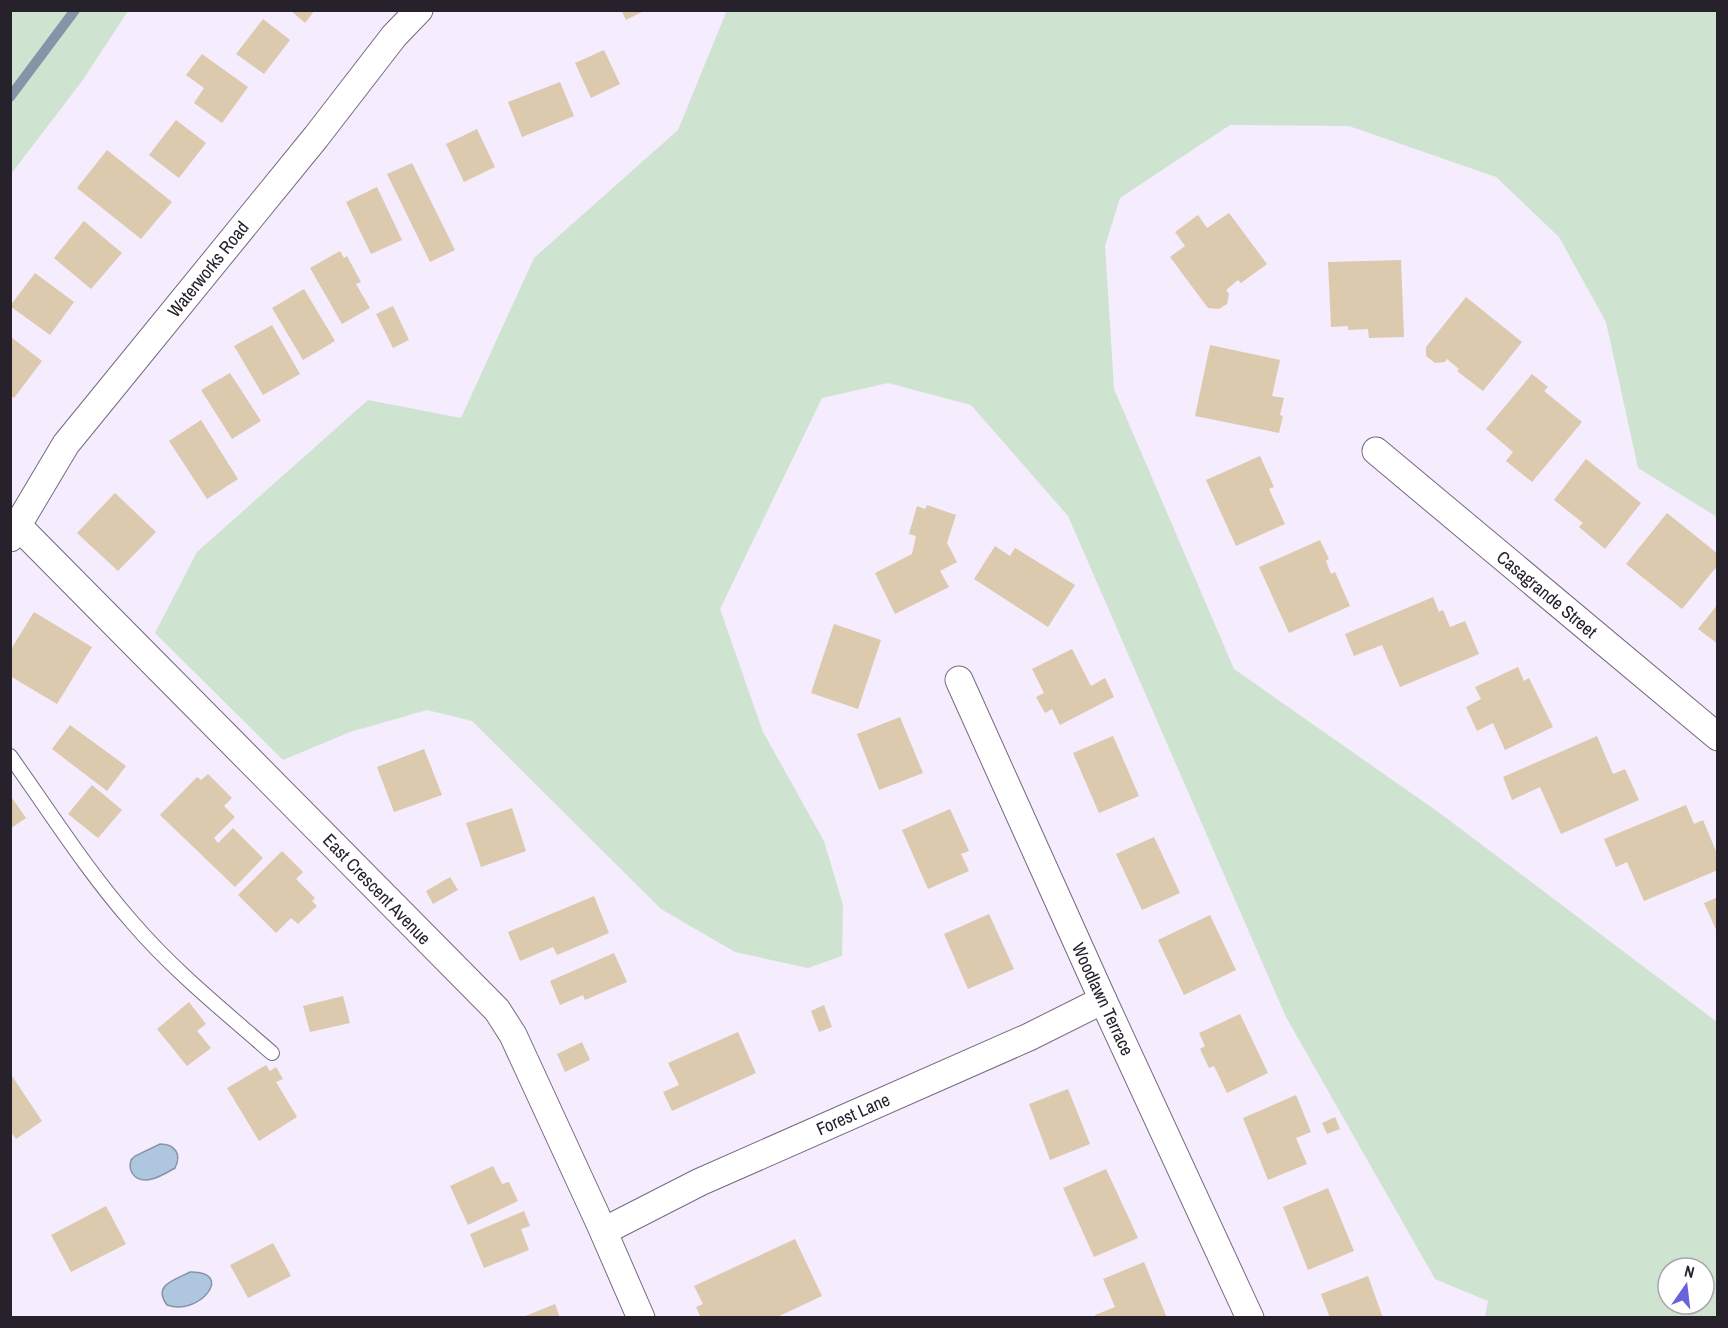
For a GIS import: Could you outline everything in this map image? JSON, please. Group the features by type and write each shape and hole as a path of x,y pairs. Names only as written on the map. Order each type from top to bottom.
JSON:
{"street":[{"name":"Waterworks Road","path":"14,532 66,444 320,131 394,36 419,10"},
{"name":"Casagrande Street","path":"1376,452 1718,737"},
{"name":"East Crescent Avenue","path":"14,532 497,1010 513,1035 604,1231 641,1317"},
{"name":"Woodlawn Terrace","path":"959,680 1103,1000 1250,1317"},
{"name":"Forest Lane","path":"604,1231 700,1182 1029,1037 1103,1000"}],"lane":[{"path":"10,756 131,922 172,966 272,1053"}],"green space":[{"path":"11,10 128,11 82,81 11,174"},
{"path":"727,10 1717,11 1717,517 1638,468 1606,322 1559,237 1496,177 1349,126 1230,125 1120,198 1105,246 1114,389 1234,669 1441,814 1717,1022 1717,1317 1485,1317 1488,1301 1435,1279 1286,1017 1068,516 971,405 888,383 822,398 720,609 763,732 824,841 843,905 842,956 808,968 735,952 661,909 472,721 427,710 350,732 283,760 155,633 197,552 368,400 461,418 534,258 678,130"}],"water":[{"path":"160,1144 170,1146 176,1151 178,1158 175,1168 161,1176 147,1180 135,1176 130,1165 131,1160"},
{"path":"190,1272 204,1274 210,1278 211,1285 208,1293 191,1305 179,1307 167,1305 162,1293 164,1288 167,1284"}],"building":[{"path":"290,10 315,10 305,23"},
{"path":"621,10 646,10 626,20"},
{"path":"263,19 290,40 264,74 236,54"},
{"path":"604,50 620,84 591,98 575,63"},
{"path":"202,54 248,87 222,123 194,103 204,88 186,75"},
{"path":"560,82 574,116 522,137 508,102"},
{"path":"176,120 206,143 179,178 149,155"},
{"path":"477,129 495,167 464,182 446,144"},
{"path":"107,150 172,202 141,239 77,188"},
{"path":"412,163 455,250 430,262 387,174"},
{"path":"377,187 402,240 371,254 346,202"},
{"path":"1229,213 1267,264 1241,283 1238,280 1226,290 1229,294 1227,304 1219,309 1208,308 1170,257 1185,246 1175,232 1198,215 1207,228"},
{"path":"84,221 122,253 91,289 54,258"},
{"path":"340,251 344,258 347,256 361,282 356,284 370,308 342,324 310,268"},
{"path":"1401,260 1404,337 1369,338 1368,329 1348,330 1348,326 1331,327 1328,262"},
{"path":"35,273 74,302 50,335 10,306"},
{"path":"304,289 335,341 303,360 272,308"},
{"path":"1466,297 1522,342 1483,391 1457,371 1459,369 1447,359 1445,362 1435,363 1426,356 1426,347"},
{"path":"393,306 409,340 393,348 376,314"},
{"path":"272,325 300,374 263,395 234,346"},
{"path":"11,337 42,361 14,398 10,395"},
{"path":"1210,345 1280,360 1272,396 1284,398 1279,433 1195,416"},
{"path":"230,373 261,421 232,439 201,390"},
{"path":"1532,374 1548,387 1544,391 1582,422 1532,482 1506,461 1513,452 1486,429"},
{"path":"201,420 238,479 207,499 169,441"},
{"path":"1260,456 1274,487 1269,489 1285,524 1236,546 1206,480"},
{"path":"1586,459 1641,503 1605,549 1579,527 1583,523 1554,500"},
{"path":"115,493 156,532 118,571 77,533"},
{"path":"927,505 956,515 947,543 957,562 940,571 949,587 895,614 875,573 912,554 916,536 909,534 917,506 925,509"},
{"path":"1667,513 1718,554 1718,565 1682,609 1626,564"},
{"path":"1320,540 1329,559 1326,561 1331,574 1335,572 1350,606 1289,633 1259,567"},
{"path":"995,546 1010,556 1015,548 1075,585 1048,627 974,579"},
{"path":"1433,597 1439,612 1443,610 1450,627 1465,621 1479,654 1400,687 1382,645 1354,656 1345,634"},
{"path":"1718,604 1718,644 1698,629"},
{"path":"34,612 92,647 57,704 10,676 10,651"},
{"path":"834,624 881,640 858,709 811,693"},
{"path":"1072,649 1091,686 1105,678 1114,697 1060,725 1052,709 1045,713 1036,697 1044,693 1032,669"},
{"path":"1518,667 1524,681 1529,678 1553,727 1505,750 1493,723 1477,731 1466,707 1481,699 1475,687"},
{"path":"900,717 923,773 879,790 857,734"},
{"path":"70,725 126,766 107,791 52,749"},
{"path":"1113,736 1139,796 1099,813 1073,753"},
{"path":"1597,736 1613,774 1625,769 1639,800 1561,834 1540,787 1512,800 1503,777"},
{"path":"424,749 442,795 394,812 377,767"},
{"path":"208,774 232,798 224,806 235,817 214,838 218,843 233,828 263,858 235,887 160,815 197,777 201,780"},
{"path":"92,785 122,810 98,838 68,814"},
{"path":"10,795 26,818 10,829"},
{"path":"1686,805 1694,824 1703,820 1718,856 1718,870 1644,901 1627,862 1616,867 1604,839"},
{"path":"512,808 526,851 481,867 466,823"},
{"path":"950,809 969,851 961,854 969,871 928,889 902,830"},
{"path":"1154,837 1180,893 1142,910 1116,854"},
{"path":"282,851 303,872 296,879 315,898 312,901 317,906 298,924 291,918 276,933 238,895"},
{"path":"450,877 458,890 433,904 426,891"},
{"path":"594,896 609,933 557,955 553,947 520,961 508,932"},
{"path":"1718,897 1718,934 1704,903"},
{"path":"989,914 1014,969 968,989 944,934"},
{"path":"1210,915 1236,970 1184,995 1158,940"},
{"path":"614,953 627,982 585,1000 583,995 560,1005 550,981"},
{"path":"343,996 350,1023 310,1032 303,1006"},
{"path":"189,1002 206,1024 197,1031 211,1048 187,1066 157,1029"},
{"path":"824,1005 832,1027 819,1032 811,1011"},
{"path":"1240,1014 1268,1073 1227,1093 1214,1066 1209,1068 1200,1049 1205,1046 1199,1033"},
{"path":"738,1032 756,1073 672,1111 663,1092 679,1085 668,1063"},
{"path":"582,1042 590,1060 565,1072 557,1054"},
{"path":"266,1065 270,1071 276,1067 283,1079 276,1082 297,1117 259,1141 227,1088"},
{"path":"10,1073 42,1121 16,1139 10,1131"},
{"path":"1068,1089 1090,1144 1050,1160 1029,1104"},
{"path":"1296,1095 1311,1132 1296,1138 1307,1164 1268,1180 1243,1118"},
{"path":"1335,1117 1340,1129 1327,1134 1322,1123"},
{"path":"493,1166 502,1184 509,1182 518,1201 468,1225 450,1186"},
{"path":"1106,1169 1138,1238 1094,1257 1063,1188"},
{"path":"1328,1188 1354,1251 1308,1270 1283,1207"},
{"path":"106,1206 126,1244 71,1272 51,1235"},
{"path":"524,1211 530,1226 521,1229 529,1250 484,1268 470,1234"},
{"path":"795,1239 822,1296 775,1318 701,1318 696,1307 703,1304 694,1286"},
{"path":"273,1243 291,1276 248,1298 230,1265"},
{"path":"1144,1262 1167,1318 1096,1318 1095,1315 1115,1307 1103,1279"},
{"path":"1368,1276 1383,1318 1330,1318 1321,1294"},
{"path":"555,1304 560,1318 523,1318 523,1317"}],"waterway":[{"path":"10,97 75,10"}]}
